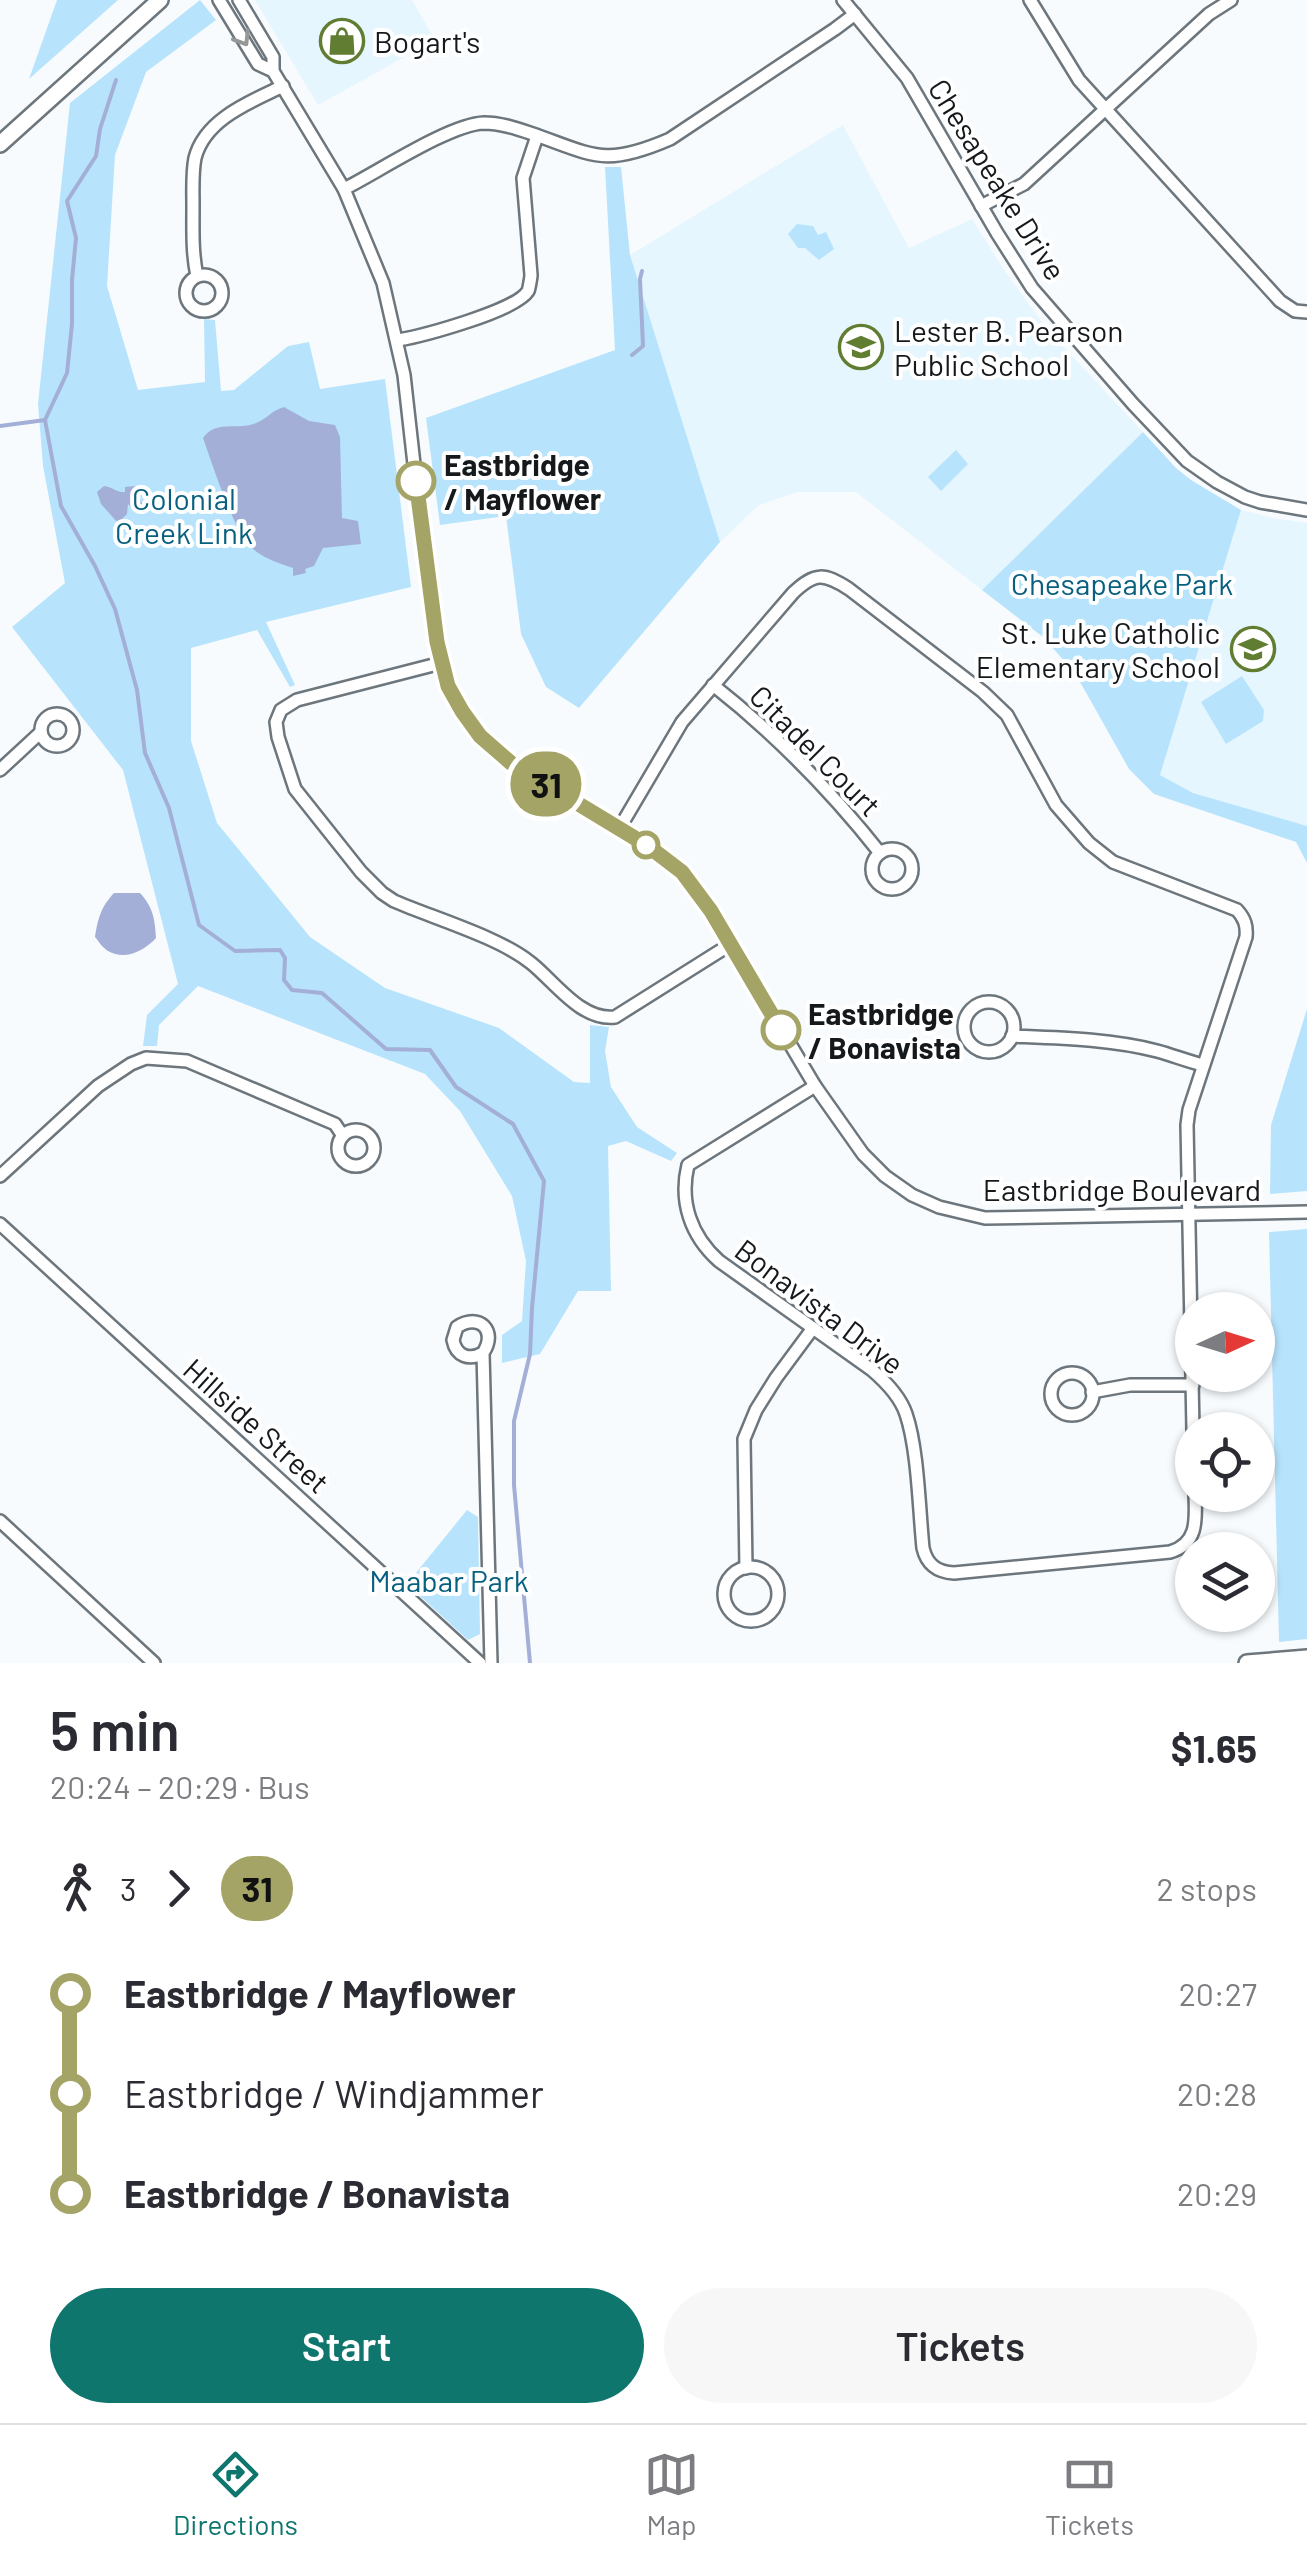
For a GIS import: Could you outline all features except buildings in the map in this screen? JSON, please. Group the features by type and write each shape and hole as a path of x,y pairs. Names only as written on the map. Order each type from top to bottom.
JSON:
{"main road":[{"path":"0,144 160,0"},
{"path":"1247,1663 1307,1658"}],"street":[{"name":"Eastbridge Boulevard","path":"219,0 258,64 273,71 283,86 344,188 383,282 398,340 441,663 462,711 495,750 648,846 682,872 711,911 815,1086 863,1154 885,1176 912,1194 938,1207 985,1218 1307,1212"},
{"name":"Eastbridge Boulevard","path":"239,0 273,57 273,71"},
{"name":"Chesapeake Drive","path":"843,0 907,78 1032,288 1133,404 1202,473 1245,497 1307,510"},
{"path":"1030,0 1079,80 1106,111 1280,301 1295,311 1307,312"},
{"path":"981,206 1024,184 1210,14 1231,0"},
{"path":"344,188 456,130 481,123 504,125 594,155 610,157 642,151 670,139 854,14"},
{"path":"197,276 193,256 193,178 194,160 202,139 215,124 283,86"},
{"path":"398,340 428,335 503,308 528,290 531,275 523,178 537,136"},
{"path":"619,829 682,722 793,593 814,577 825,577 848,589 968,681 1007,715 1056,805 1088,843 1113,862 1237,910 1247,927 1189,1110 1190,1292"},
{"path":"441,663 297,700 281,710 276,722 295,789 382,893 394,902 516,952 585,1010 606,1018 625,1012 731,944"},
{"name":"Citadel Court","path":"713,685 803,765 880,853"},
{"path":"0,770 41,732"},
{"path":"996,1002 1012,1016 1012,1036 998,1050 984,1051 966,1036 966,1019 978,1004 996,1002"},
{"path":"1012,1036 1070,1038 1156,1050 1203,1066"},
{"path":"0,1176 98,1086 146,1058 187,1061 335,1124 343,1136"},
{"name":"Bonavista Drive","path":"815,1086 688,1165 687,1208 704,1248 886,1382 905,1410 923,1548 934,1568 954,1573 1170,1552 1181,1549 1193,1536 1196,1512"},
{"name":"Hillside Street","path":"0,1224 480,1663"},
{"path":"746,1568 744,1439 756,1410 813,1328"},
{"path":"483,1353 491,1663"},
{"path":"1092,1392 1130,1386 1175,1386"},
{"path":"0,1521 154,1663"},
{"path":"746,1568 764,1570 778,1590 770,1614 754,1622 735,1616 726,1604 724,1592 726,1583 737,1571 746,1568"}],"shaded area":[{"path":"255,0 412,0 435,40 318,105"},
{"name":"Lester B. Pearson Public School","path":"843,125 909,248 972,219 1048,330 1143,432 982,590 856,492 797,492 759,505 720,542 630,255"},
{"path":"284,407 309,421 335,425 340,437 342,518 358,521 361,544 323,548 314,566 293,576 293,568 270,560 244,539 203,438 221,427 256,423"},
{"path":"104,486 125,492 125,487 135,486 143,506 132,508 128,504 127,514 118,523 101,504 97,492"},
{"name":"St. Luke Catholic Elementary School","path":"1241,510 1307,523 1307,826 1193,793 1160,775"},
{"path":"114,893 140,893 152,914 156,938 134,953 114,954 95,937 101,913"}],"green space":[{"path":"57,0 118,0 29,79"},
{"name":"Colonial Creek Link","path":"200,0 216,20 146,72 115,155 107,286 138,390 205,382 204,319 215,320 221,391 234,390 288,346 309,342 320,389 385,379 411,587 266,622 295,685 290,687 257,630 191,648 191,741 217,823 310,937 385,988 499,1028 574,1082 590,1083 590,1025 609,1027 605,1051 611,1087 637,1127 677,1153 671,1161 626,1141 608,1146 611,1291 578,1291 540,1354 502,1363 502,1335 522,1321 526,1261 512,1196 460,1111 425,1074 198,986 159,1025 157,1046 143,1046 147,1015 178,984 123,770 12,627 65,583 43,466 38,404 70,103"},
{"path":"605,167 621,167 630,255 720,542 579,708 546,687 521,634 506,516 440,525 426,418 615,350"},
{"path":"797,224 813,226 818,235 826,232 834,249 819,260 805,248 798,248 788,234"},
{"name":"Chesapeake Park","path":"1143,432 1191,480 1241,510 1160,775 1193,793 1307,826 1307,863 1296,842 1154,794 1129,769 1075,673 1043,637 982,590"},
{"path":"956,450 968,464 941,491 928,477"},
{"path":"1242,676 1264,710 1263,721 1226,744 1201,702"},
{"path":"1307,1009 1307,1191 1270,1194 1271,1125"},
{"path":"1307,1229 1307,1639 1279,1642 1273,1392 1275,1292 1270,1292 1269,1232"},
{"name":"Maabar Park","path":"467,1510 478,1517 480,1634 468,1640 407,1584"}],"waterway":[{"path":"116,80 100,129 96,156 67,201 76,238 72,324 67,373 45,420 61,506 115,609 137,690 145,753 169,808 199,925 235,951 280,950 285,958 284,980 292,990 322,993 386,1049 430,1050 456,1087 513,1124 544,1181 530,1354 514,1421 514,1485 530,1663"},
{"path":"632,355 643,346 642,271"},
{"path":"0,426 45,420"}],"bus line":[{"name":"31","path":"416,481 441,663 462,711 480,736 511,763 648,846 682,872 711,911 781,1030"}],"place":[{"name":"Bogart's","path":"342,41"},
{"name":"Lester B. Pearson Public School","path":"861,347"},
{"name":"Eastbridge / Mayflower","path":"416,481"},
{"name":"St. Luke Catholic Elementary School","path":"1253,649"},
{"name":"Eastbridge / Bonavista","path":"781,1030"}]}
